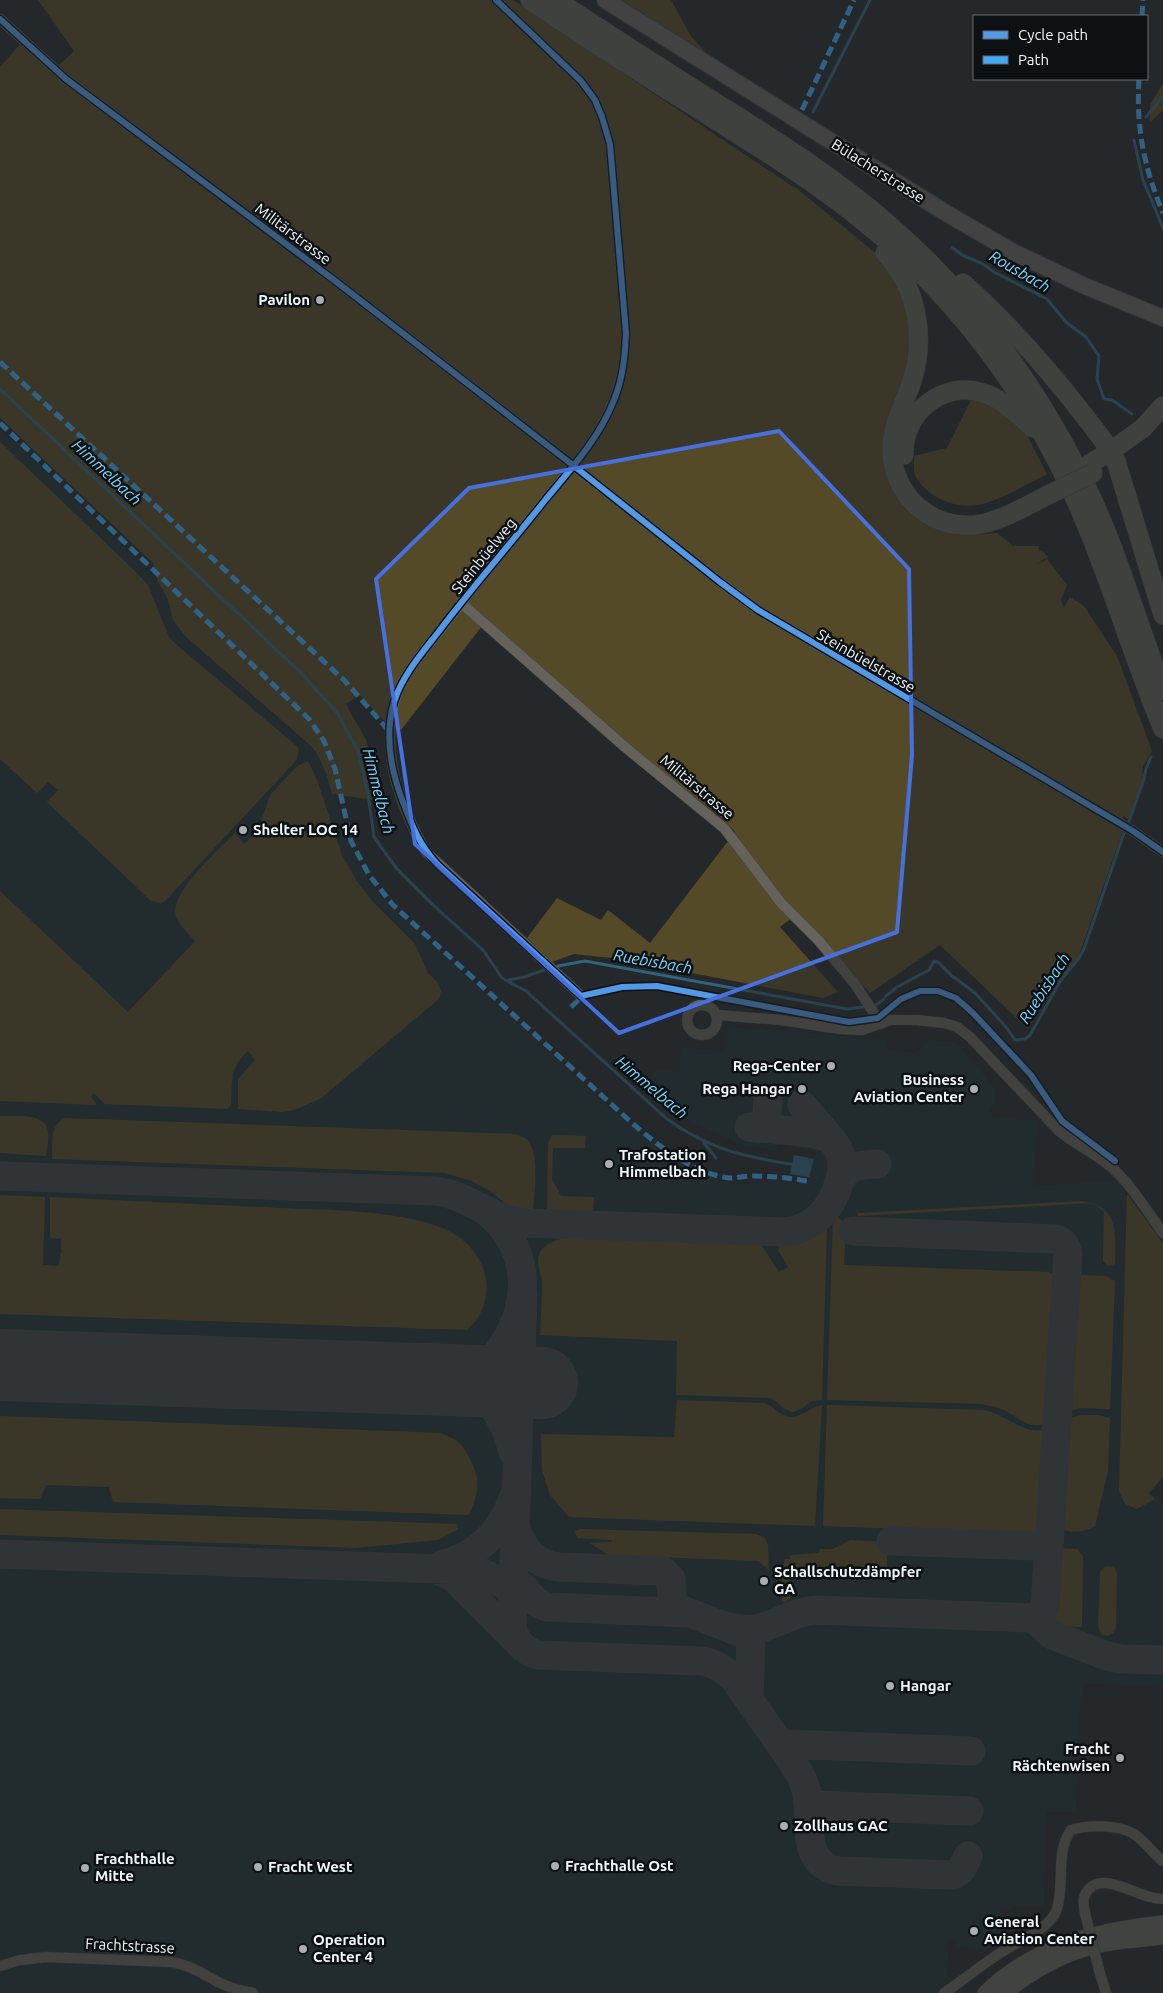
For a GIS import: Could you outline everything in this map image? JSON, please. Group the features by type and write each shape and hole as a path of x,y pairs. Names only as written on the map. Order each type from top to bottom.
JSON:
{"highway":[{"path":"530,0 786,164 889,224 953,288 1008,355 1041,404 1070,455 1094,503 1116,557 1163,690"},
{"path":"556,0 794,152 840,194 949,304 996,362 1044,438 1084,519 1163,729"},
{"path":"840,194 866,202 957,277 1000,318 1036,356 1114,456 1163,615"},
{"path":"840,194 899,270 908,286 915,311 918,334 916,362 912,381 894,430 892,447 895,472 906,494 918,508 934,518 960,525 979,524 998,519 1046,491 1143,443 1163,424"},
{"path":"1044,438 999,401 984,394 960,390 934,399 917,413 906,435 904,452 910,478 918,491 937,506 952,512 970,513 988,510 1046,491"},
{"path":"1114,456 1163,406"}],"main road":[{"name":"Bülacherstrasse","path":"605,0 937,208 1013,252 1085,286 1163,318"},
{"path":"985,1993 1020,1966 1059,1944 1108,1930 1163,1923"},
{"path":"1005,1993 1027,1976 1046,1965 1080,1951 1116,1942 1163,1938"}],"street":[{"name":"Steinbüelweg","path":"496,0 586,86 595,100 610,144 626,333 622,378 614,401 595,437 574,466 461,603 414,664 398,691 389,731 395,776 413,828 426,852 582,996"},
{"name":"Militärstrasse","path":"0,19 66,79 309,261 574,466"},
{"name":"Steinbüelstrasse","path":"574,466 758,610 1133,830 1163,852"},
{"name":"Militärstrasse","path":"461,603 625,747 734,838 781,903 819,941 855,984 881,1024"},
{"path":"717,1016 781,1020 840,1029 862,1030 890,1020 918,1020 944,1023 964,1031 1059,1132 1100,1159 1118,1174 1163,1233"},
{"path":"944,1993 998,1954 1044,1926 1052,1918 1057,1910 1060,1896 1064,1844 1071,1830 1080,1828 1119,1828 1132,1833 1163,1860"},
{"path":"1106,1993 1085,1913 1084,1896 1087,1891 1096,1883 1110,1883 1151,1899 1163,1899"},
{"name":"Frachtstrasse","path":"0,1966 26,1959 46,1957 171,1962 188,1965 218,1982 253,1993"}],"highlighted area":[{"path":"779,431 909,569 912,755 897,932 619,1033 415,844 376,579 469,488"}],"shaded area":[{"path":"38,0 513,0 707,129 708,133 708,130 800,191 889,266 912,313 912,360 886,440 882,445 889,481 906,508 935,528 969,535 997,533 1013,546 1038,546 1039,551 1042,550 1048,557 1035,565 1047,559 1067,585 1061,600 1064,607 1070,597 1084,606 1117,656 1152,751 1143,766 1142,781 1129,819 1123,816 1122,833 1078,958 1060,980 1028,1029 940,945 870,993 797,914 780,927 838,992 823,998 612,958 574,954 552,962 527,938 557,898 601,920 608,910 650,943 735,832 723,819 629,745 486,621 401,730 385,722 360,695 346,704 366,740 382,801 332,794 325,770 312,747 186,637 173,620 168,600 157,580 154,564 0,418 0,67 20,44 52,72 74,51"},
{"path":"616,0 671,0 691,36 707,54 793,108"},
{"path":"1163,83 1163,110 1150,122 1150,105"},
{"path":"973,396 983,398 1025,431 1047,474 995,500 968,506 950,503 933,495 926,489 915,475 914,456 947,448"},
{"path":"0,428 153,575 164,593 174,622 182,634 316,753 325,769 353,853 370,882 391,907 609,1108 661,1151 696,1172 730,1183 749,1184 750,1180 807,1185 816,1152 778,1144 776,1151 738,1143 698,1125 675,1108 646,1082 656,1070 679,1072 681,1047 725,1051 727,1027 886,1040 886,1050 916,1053 930,1040 956,1042 994,1087 996,1101 989,1111 994,1117 1038,1121 1033,1186 1116,1181 1163,1243 1163,1477 1149,1493 1163,1505 1163,1686 1085,1684 1079,1714 1076,1812 1046,1812 1044,1906 1013,1905 1012,1910 1001,1909 1000,1943 990,1942 989,1948 956,1947 956,1941 949,1941 947,1974 968,1993 0,1993"},
{"path":"0,442 148,585 169,637 299,748 297,759 292,765 165,901 161,903 151,901 47,802 58,790 48,782 37,793 0,759"},
{"path":"308,761 317,780 342,855 358,883 374,903 415,944 428,973 437,982 441,991 439,999 320,1099 294,1110 282,1112 238,1109 238,1079 255,1060 248,1051 234,1070 231,1105 227,1109 105,1104 94,1093 91,1097 97,1105 0,1101 0,891 128,1012 195,941 177,920 176,916 176,907 187,884 235,833 244,844 258,831 270,795 297,766"},
{"path":"0,1116 33,1117 44,1123 48,1134 46,1156 0,1153"},
{"path":"65,1118 514,1134 525,1138 533,1152 535,1183 533,1211 530,1214 514,1211 493,1193 472,1181 445,1173 52,1159 54,1130 60,1121"},
{"path":"551,1136 586,1136 585,1148 553,1148 552,1179 561,1196 594,1197 590,1214 549,1214 547,1212 548,1144"},
{"path":"1127,1194 1163,1243 1163,1477 1149,1493 1155,1499 1137,1509 1125,1504 1119,1491"},
{"path":"0,1195 45,1197 43,1265 59,1266 61,1252 63,1252 61,1250 61,1239 50,1238 50,1197 339,1210 382,1214 422,1221 453,1233 474,1252 481,1263 485,1275 487,1288 485,1302 478,1318 467,1330 0,1314"},
{"path":"1082,1201 1090,1203 858,1216 858,1213"},
{"path":"1097,1206 1103,1209 1109,1216 1115,1232 1115,1264 1108,1266 1103,1261 1104,1211"},
{"path":"837,1217 846,1225 844,1265 1049,1272 1057,1276 1060,1284 1051,1421 1038,1425 1027,1424 1003,1410 982,1404 827,1400 833,1220"},
{"path":"827,1225 822,1400 812,1401 801,1409 792,1412 770,1398 676,1395 677,1341 540,1335 542,1284 538,1261 540,1253 552,1242 580,1236 759,1241 779,1272 788,1267 778,1250 782,1242 800,1239"},
{"path":"1078,1275 1106,1276 1115,1281 1110,1409 1080,1408 1064,1413 1072,1284"},
{"path":"677,1400 763,1403 789,1417 794,1417 822,1405 815,1526 569,1517 550,1495 542,1470 541,1434 674,1437"},
{"path":"827,1405 984,1410 1024,1428 1041,1430 1050,1428 1043,1527 1031,1534 823,1526"},
{"path":"1081,1415 1098,1415 1110,1418 1108,1471 1095,1526 1073,1532 1060,1528 1057,1522 1064,1420"},
{"path":"0,1416 441,1433 462,1445 474,1467 477,1493 469,1515 113,1502 109,1487 46,1485 40,1499 0,1498"},
{"path":"0,1509 457,1524 458,1529 438,1540 355,1548 0,1535"},
{"path":"580,1529 756,1534 765,1538 768,1545 769,1570 758,1561 608,1555 590,1543 611,1542 612,1540 577,1538 575,1531"},
{"path":"850,1540 887,1542 887,1575 791,1572 790,1599 785,1602 782,1601 782,1570 785,1559 790,1559 790,1555 819,1553 820,1549 833,1549"},
{"path":"1055,1548 1077,1549 1083,1556 1082,1627 1051,1626"},
{"path":"1104,1567 1115,1568 1117,1574 1116,1627 1113,1633 1107,1636 1101,1634 1098,1626 1100,1572"}],"water":[{"path":"794,1155 814,1159 809,1177 790,1174"}],"waterway":[{"name":"Rousbach","path":"813,112 870,0"},
{"path":"1146,117 1163,97"},
{"path":"1134,140 1143,180 1163,228"},
{"name":"Rousbach","path":"952,247 962,255 983,264 994,272 1047,299 1066,322 1086,337 1099,356 1097,379 1104,399 1112,400 1132,414"},
{"name":"Himmelbach","path":"0,389 301,673 338,714 358,751 368,794 374,837 397,869 483,950 502,978 526,991 667,1119 683,1130 728,1151 796,1165"},
{"name":"Ruebisbach","path":"1129,821 1151,757"},
{"name":"Ruebisbach","path":"886,996 897,987 929,970 934,961 938,962 951,975 975,993 1006,1027 1015,1040 1025,1039 1030,1035 1061,980 1084,949 1124,833"},
{"name":"Ruebisbach","path":"558,966 585,961 847,1009 863,1007"},
{"name":"Ruebisbach","path":"509,980 544,970"},
{"name":"Ruebisbach","path":"876,1005 884,999"},
{"name":"Himmelbach","path":"704,1143 716,1158"}],"taxiway":[{"path":"768,1101 768,1122 778,1130"},
{"path":"802,1105 833,1141"},
{"path":"0,1176 437,1191 460,1198 503,1218 526,1223 785,1232 803,1228 819,1217 836,1191 842,1169 838,1149 832,1141 817,1135 749,1127"},
{"path":"838,1185 845,1173 853,1167 877,1164"},
{"path":"431,1380 461,1378 483,1367 493,1358 505,1342 514,1325 520,1307 522,1272 518,1256 511,1239 486,1211"},
{"path":"726,1626 752,1629 763,1627 803,1612 816,1610 1029,1618 1039,1615 1045,1607 1068,1254 1065,1246 1062,1242 1054,1239 853,1231"},
{"path":"523,1294 512,1623 514,1634 520,1644 528,1651 538,1655 701,1661 711,1663 724,1670 736,1681 798,1770 808,1801 812,1849 825,1866 837,1871 953,1875 962,1869 968,1856"},
{"path":"443,1380 457,1382 470,1387 490,1403 504,1426 513,1452"},
{"path":"441,1565 465,1556 486,1541 502,1522 513,1498"},
{"path":"515,1524 525,1547 536,1559 543,1563 559,1567 663,1571 671,1579 672,1600 677,1608 747,1635 751,1642 749,1696 752,1705"},
{"path":"891,1541 1039,1546 1045,1550 1048,1557"},
{"path":"0,1554 471,1570 483,1573 536,1602"},
{"path":"434,1569 448,1574 455,1579 520,1644"},
{"path":"524,1588 536,1602 547,1607 690,1613"},
{"path":"1029,1618 1037,1621 1052,1635 1107,1656 1121,1659 1163,1660"},
{"path":"775,1737 782,1743 788,1744 971,1751"},
{"path":"809,1805 969,1811"}],"runway":[{"path":"0,1365 542,1383"}],"marked path":[{"path":"802,110 854,0"},
{"path":"1142,15 1143,0"},
{"path":"1139,80 1140,131 1146,163 1163,213"},
{"path":"0,362 345,681 389,731"},
{"path":"0,423 309,719 324,741 335,769 351,841 369,875 393,905 632,1123 677,1158 702,1171 729,1178 760,1176 807,1181"},
{"path":"571,1007 584,995"}],"cycle path":[{"path":"496,0 581,81 595,100 602,117 610,144 626,333 625,350 617,392 608,414 593,440 422,653 398,691 391,715 390,753 395,778 417,835 426,851 438,865 581,996 622,987 657,986 849,1022 878,1018 901,999 920,991 938,991 956,998 973,1013 1031,1075 1062,1121 1115,1161"},
{"path":"0,19 66,79 334,280 758,610 1133,831 1163,852"}],"place":[{"name":"Pavilon","path":"320,300"},
{"name":"Shelter LOC 14","path":"243,830"},
{"name":"Rega-Center","path":"831,1066"},
{"name":"Rega Hangar","path":"802,1089"},
{"name":"Business Aviation Center","path":"974,1089"},
{"name":"Trafostation Himmelbach","path":"609,1164"},
{"name":"Schallschutzdämpfer GA","path":"764,1581"},
{"name":"Hangar","path":"890,1686"},
{"name":"Fracht Rächtenwisen","path":"1120,1758"},
{"name":"Zollhaus GAC","path":"784,1826"},
{"name":"Frachthalle Ost","path":"555,1866"},
{"name":"Fracht West","path":"258,1867"},
{"name":"Frachthalle Mitte","path":"85,1868"},
{"name":"General Aviation Center","path":"974,1931"},
{"name":"Operation Center 4","path":"303,1949"}]}
